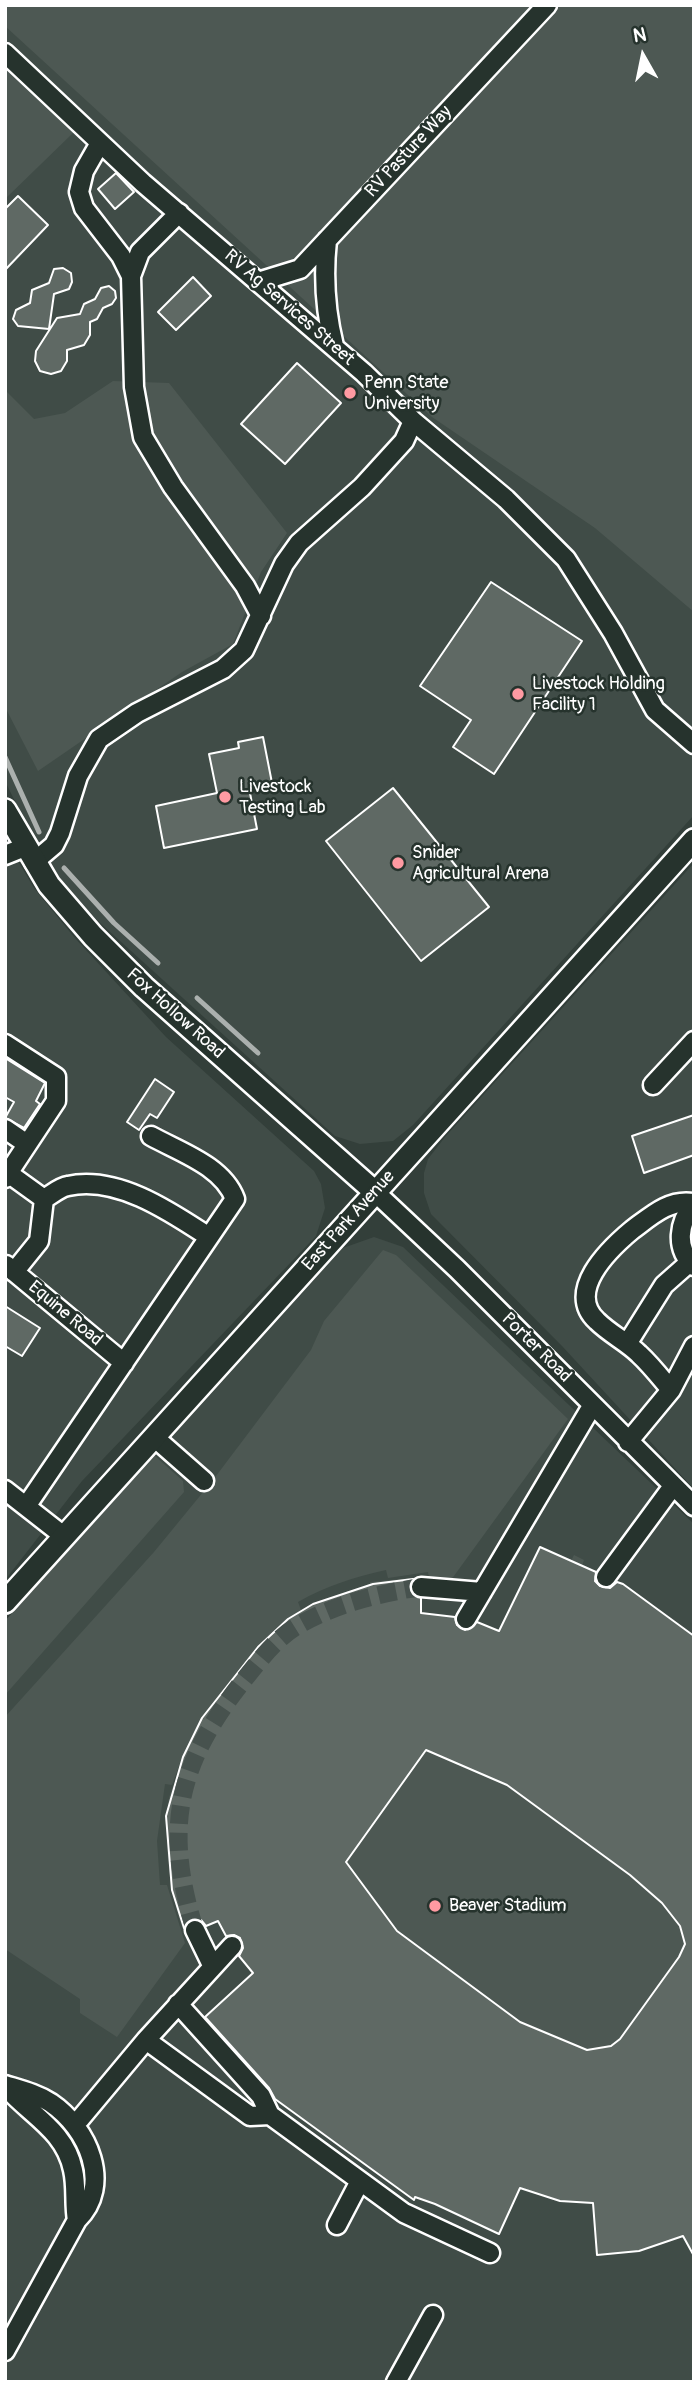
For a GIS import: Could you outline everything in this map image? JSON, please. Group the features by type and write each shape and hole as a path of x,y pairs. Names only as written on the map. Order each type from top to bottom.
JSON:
{"main road":[{"name":"Fox Hollow Road","path":"5,810 21,854 64,905 144,987 375,1192"},
{"name":"East Park Avenue","path":"5,1602 375,1192 690,850"}],"street":[{"name":"RV Pasture Way","path":"261,281 300,269 547,5"},
{"name":"RV Ag Services Street","path":"5,53 100,143 261,281 413,421 506,499 566,559 613,633 656,710 694,744"},
{"path":"100,143 83,171 79,192 84,208 121,256 131,276"},
{"path":"179,213 140,252 131,276 134,387 143,437 173,487 245,586 261,616"},
{"path":"327,240 324,273 326,314 334,346"},
{"path":"21,854 54,845 78,776 99,739 137,713 223,669 244,650 284,564 299,543 362,487 404,441 413,421"},
{"path":"653,1085 694,1041"},
{"path":"5,1044 56,1077 56,1101 7,1175 44,1199"},
{"path":"5,1129 27,1144"},
{"path":"27,1505 235,1199 231,1188 218,1174 151,1136"},
{"path":"44,1199 67,1186 99,1186 154,1200 209,1237"},
{"name":"Porter Road","path":"375,1192 457,1269 694,1506"},
{"path":"10,1268 38,1241 44,1199"},
{"path":"627,1344 664,1285 692,1264 682,1246 680,1232 684,1216 694,1203 681,1201 669,1204 617,1242 586,1285 583,1296 595,1320 627,1344 671,1390"},
{"name":"Equine Road","path":"10,1268 124,1363"},
{"path":"628,1442 671,1390 694,1346"},
{"path":"466,1619 592,1406"},
{"path":"154,1437 204,1481"},
{"path":"606,1577 673,1486"},
{"path":"5,1490 65,1537"},
{"path":"421,1587 482,1592"},
{"path":"195,1930 212,1965"},
{"path":"73,2122 80,2119 146,2040 232,1946"},
{"path":"178,2004 261,2096 271,2115 404,2213 490,2253"},
{"path":"146,2040 250,2116 271,2115"},
{"path":"5,2086 37,2095 73,2122 87,2142 95,2179 90,2206 77,2220 5,2351"},
{"path":"5,2086 49,2125 65,2146 73,2169 77,2220"},
{"path":"337,2225 360,2181"},
{"path":"396,2382 433,2315"}],"shaded area":[{"name":"Penn State University","path":"5,5 694,5 694,815 413,1125 393,1141 360,1144 335,1136 98,921 63,883 33,838 5,781"},
{"path":"5,5 694,5 694,612 595,528 432,417 5,26"},
{"path":"5,66 74,132 5,199"},
{"path":"113,381 169,383 287,533 261,572 233,644 182,672 38,771 5,707 5,390 34,419 65,413"},
{"path":"5,839 34,888 74,937 166,1037 314,1171 321,1184 325,1208 316,1236 82,1481 5,1580"},
{"path":"694,863 694,1489 562,1346 431,1214 424,1193 424,1173 428,1159 445,1137"},
{"path":"374,1237 403,1247 694,1524 694,2382 5,2382 5,1621 343,1248"},
{"name":"Beaver Stadium","path":"383,1250 396,1255 568,1419 451,1580 429,1578 428,1572 388,1578 386,1570 340,1583 309,1596 298,1602 301,1610 293,1616 313,1604 370,1585 370,1582 422,1577 422,1613 466,1619 499,1630 540,1547 571,1561 574,1555 584,1560 582,1566 623,1584 694,1636 694,2253 686,2234 639,2251 597,2255 593,2203 560,2201 521,2187 515,2199 417,2196 414,2200 410,2198 413,2192 399,2189 402,2184 388,2181 391,2176 371,2162 368,2167 365,2164 368,2160 342,2148 345,2143 337,2137 334,2142 331,2139 334,2135 314,2121 311,2125 308,2123 311,2118 274,2098 277,2093 269,2087 265,2092 262,2090 265,2085 203,2018 252,1973 218,1921 185,1934 175,1903 166,1829 169,1798 182,1758 172,1785 165,1784 157,1841 160,1885 167,1885 185,1943 117,2037 80,2013 80,1999 5,1949 5,1717 154,1552 213,1480 311,1350 324,1321"},
{"path":"155,1456 183,1481 184,1492 5,1695 5,1621"}],"building":[{"path":"116,173 134,192 115,209 98,189"},
{"path":"18,196 48,225 5,270 5,209"},
{"path":"63,268 71,273 72,282 69,289 54,294 49,329 18,326 13,319 16,310 30,303 32,290 49,283 54,269"},
{"path":"193,277 211,296 176,330 158,312"},
{"path":"109,286 115,291 116,298 112,304 103,308 97,319 90,322 90,335 84,345 67,350 67,361 61,371 51,374 40,371 35,361 36,351 57,318 80,314 84,304 95,299 101,288"},
{"path":"297,363 341,403 285,464 241,424"},
{"path":"491,582 582,641 494,774 453,747 471,720 420,686"},
{"name":"Livestock Testing Lab","path":"263,737 272,783 249,788 257,829 164,848 156,806 217,793 209,754 239,748 238,742"},
{"name":"Snider Agricultural Arena","path":"393,788 489,907 421,961 326,841"},
{"path":"5,1058 45,1083 36,1101 40,1104 24,1128 5,1118 14,1102 5,1097"},
{"path":"155,1079 174,1092 157,1118 150,1114 139,1130 127,1122"},
{"path":"694,1115 694,1155 644,1173 632,1136"},
{"path":"5,1306 40,1328 22,1356 5,1346"},
{"name":"Beaver Stadium","path":"540,1547 596,1572 595,1581 600,1586 610,1588 617,1582 623,1584 694,1636 694,2256 683,2236 639,2251 597,2255 593,2203 560,2201 520,2188 499,2234 435,2204 415,2197 414,2200 275,2099 269,2088 205,2017 253,1973 239,1956 243,1948 240,1938 234,1935 226,1936 218,1921 206,1926 201,1920 191,1920 184,1928 172,1890 166,1816 183,1757 202,1718 258,1647 288,1619 313,1604 373,1584 413,1579 411,1591 421,1598 421,1613 455,1617 457,1625 465,1630 477,1622 499,1631","holes":["426,1750 507,1785 630,1875 662,1903 680,1926 685,1944 679,1957 620,2039 611,2046 587,2050 520,2022 397,1931 346,1862"]}],"waterway":[{"path":"5,757 39,832"},
{"path":"64,868 114,923 158,963"},
{"path":"197,998 258,1053"}],"tunnel":[{"path":"195,1930 180,1860 182,1798 190,1769 221,1711 269,1650 299,1625 358,1600 421,1587"}],"place":[{"name":"Penn State University","path":"350,393"},
{"name":"Livestock Holding Facility 1","path":"518,694"},
{"name":"Livestock Testing Lab","path":"225,797"},
{"name":"Snider Agricultural Arena","path":"398,863"},
{"name":"Beaver Stadium","path":"435,1906"}]}
